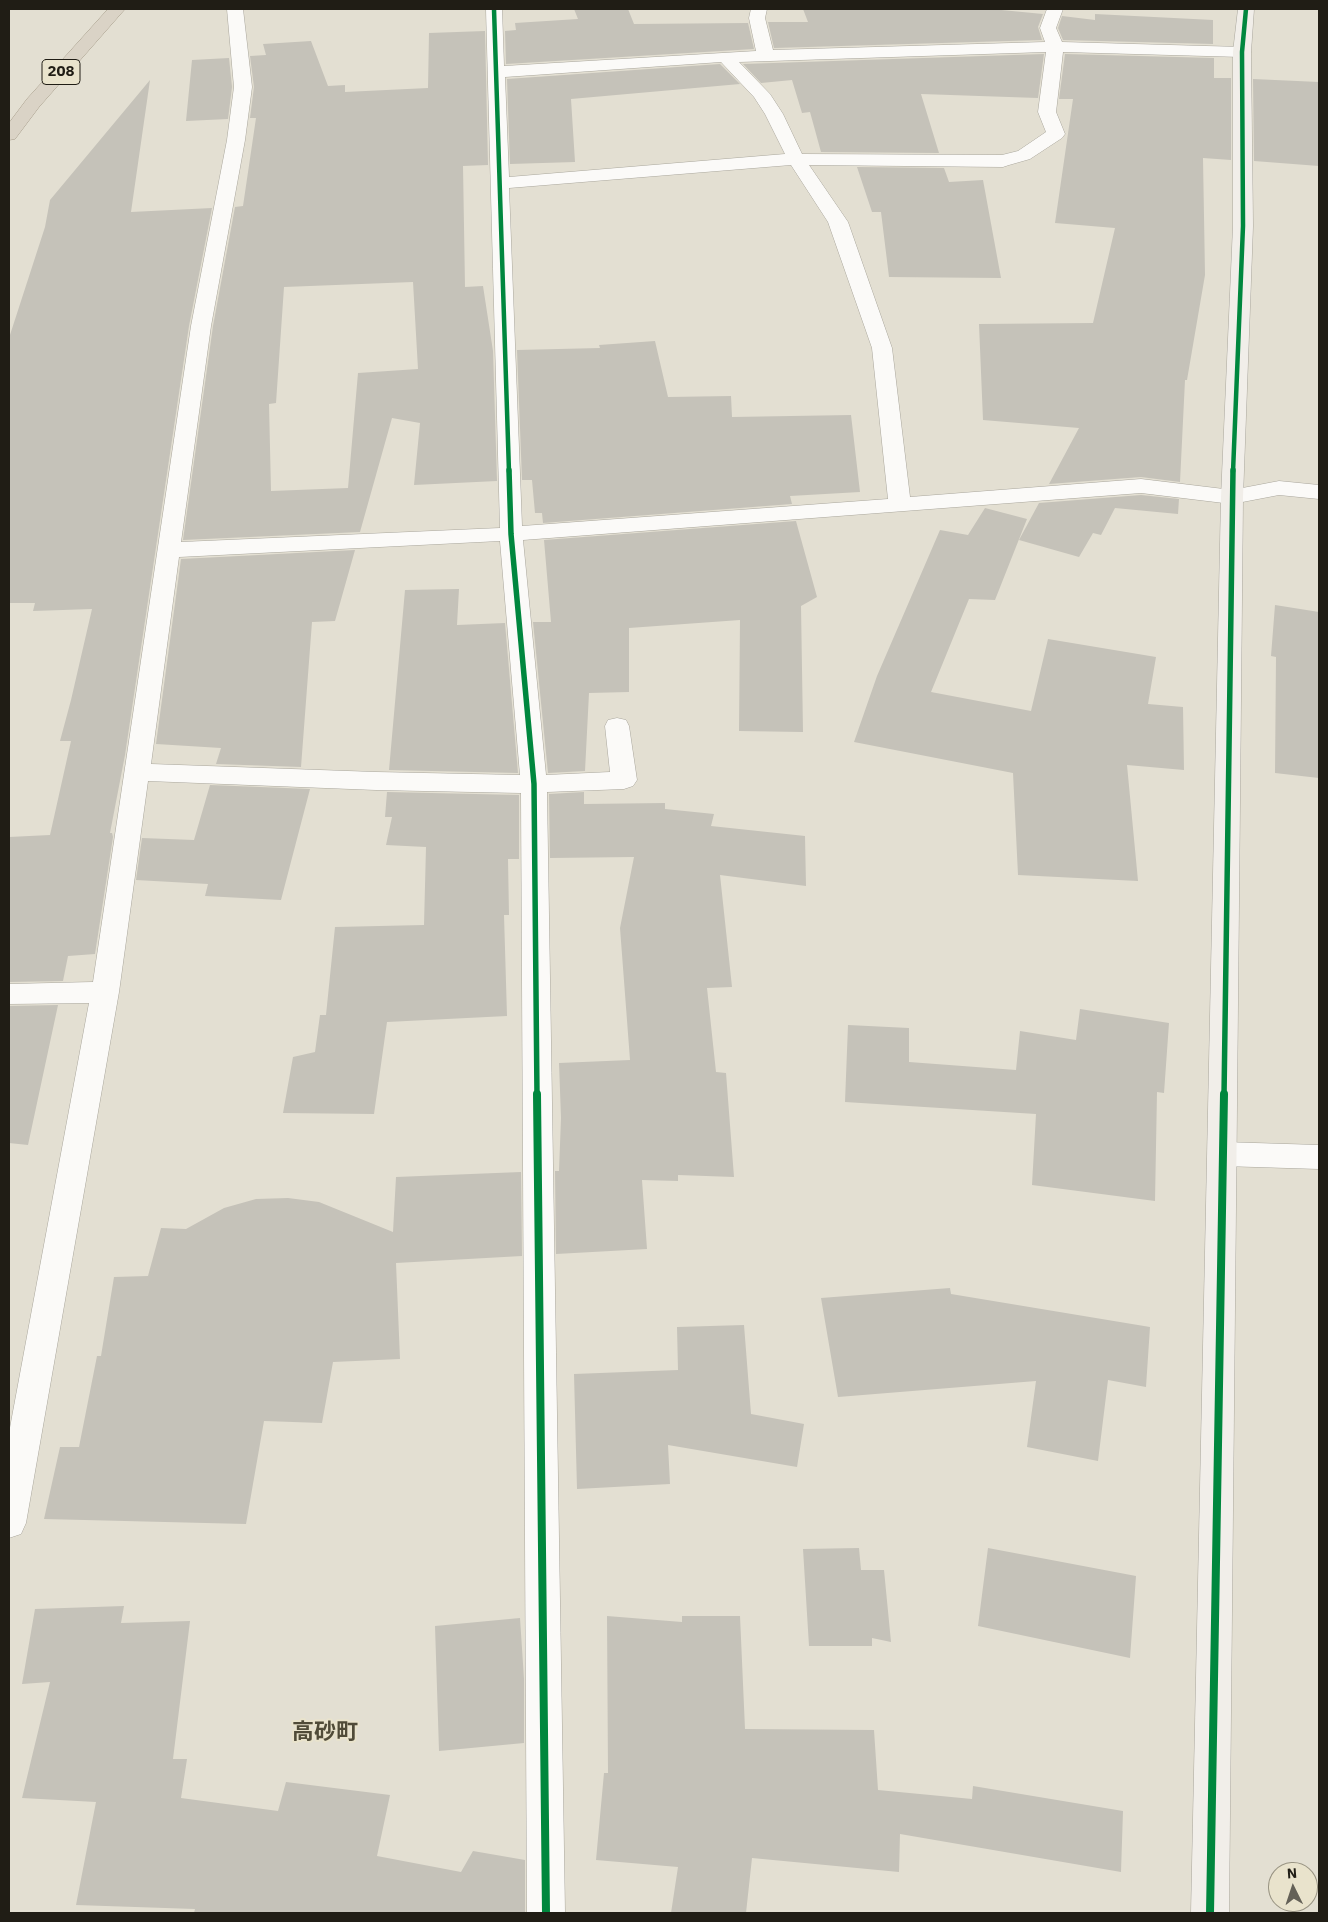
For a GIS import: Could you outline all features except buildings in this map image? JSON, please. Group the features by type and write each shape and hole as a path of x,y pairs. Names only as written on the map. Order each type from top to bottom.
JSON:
{"highway":[{"name":"208","path":"9,134 33,103 116,10"}],"street":[{"path":"9,1523 105,992 201,326 236,140 243,86 235,9"},
{"path":"494,9 511,534 534,784 546,1913"},
{"path":"759,9 757,18 766,56"},
{"path":"499,183 796,159 1003,161 1024,155 1056,134 1048,112 1055,48 1048,28 1054,9"},
{"path":"1210,1913 1224,1154 1232,497 1243,226 1242,52 1246,9"},
{"path":"496,72 724,57 1055,48 1242,52"},
{"path":"724,57 761,94 774,114 796,159 838,222 882,348 900,504"},
{"path":"169,550 511,534 1141,486 1232,497 1279,488 1319,492"},
{"path":"137,772 366,781 534,784 624,780 617,726"},
{"path":"9,994 105,992"},
{"path":"1224,1154 1319,1157"}],"cycle path":[{"path":"494,9 511,534 534,784 546,1913"},
{"path":"1210,1913 1232,497 1243,226 1242,52 1246,9"}],"district":[{"name":"高砂町","path":"325,1733"}]}
